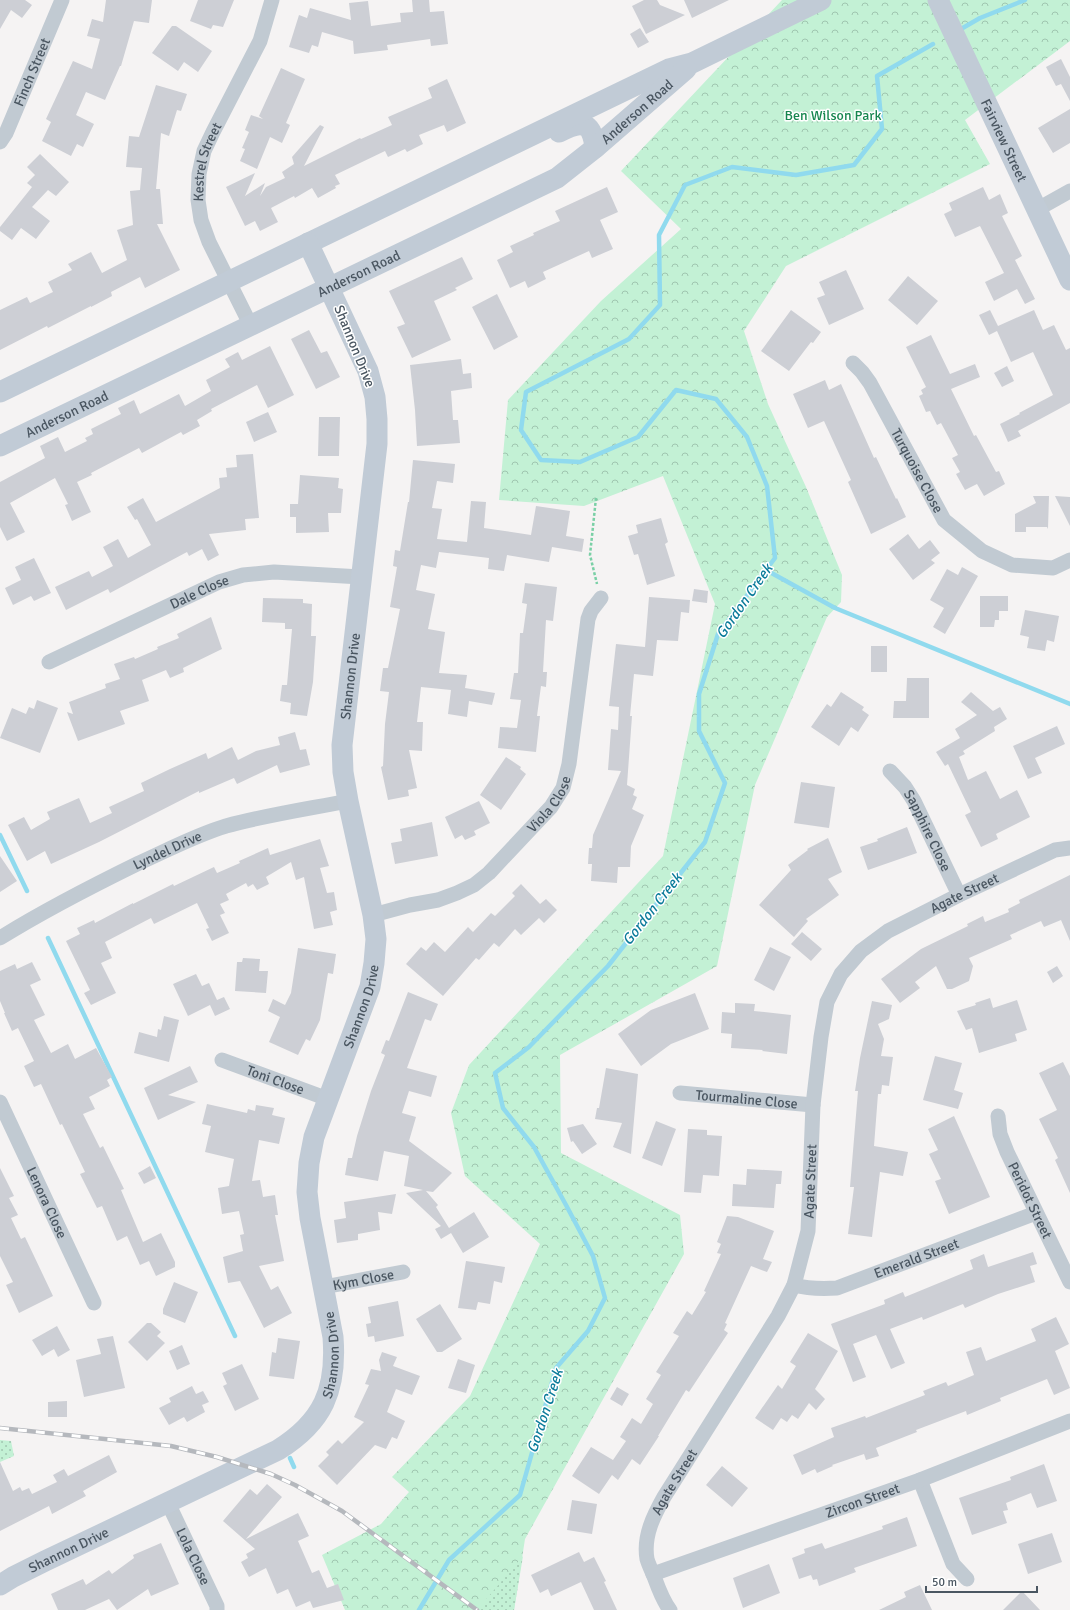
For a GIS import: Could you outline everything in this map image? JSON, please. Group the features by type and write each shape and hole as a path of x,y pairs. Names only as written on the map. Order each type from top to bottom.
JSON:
{"street":[{"name":"Finch Street","path":"0,142 6,133 62,0"},
{"name":"Kestrel Street","path":"251,326 209,242 201,220 198,200 199,174 204,151 212,132 260,41 272,0"},
{"name":"Anderson Road","path":"0,392 668,69 692,63 821,0"},
{"name":"Fairview Street","path":"938,0 1070,280"},
{"name":"Anderson Road","path":"0,446 540,187 562,175 692,63"},
{"path":"468,167 500,161 576,124 583,124 590,128 594,134 595,148"},
{"path":"1036,210 1070,191"},
{"name":"Shannon Drive","path":"0,1586 13,1577 45,1561 278,1450 300,1435 317,1415 330,1388 334,1357 333,1337 310,1218 307,1192 309,1163 314,1137 370,987 374,963 376,939 373,915 348,801 343,772 342,745 377,444 377,419 375,397 368,372 308,243"},
{"name":"Turquoise Close","path":"853,363 870,383 944,520 982,550 1012,565 1053,568 1070,560"},
{"name":"Dale Close","path":"49,662 219,582 243,575 274,572 361,577"},
{"name":"Viola Close","path":"373,915 410,905 438,900 474,885 489,873 551,807 563,788 569,764 586,624 591,611 601,598"},
{"name":"Sapphire Close","path":"890,771 905,787 914,801 958,895"},
{"name":"Lyndel Drive","path":"0,938 33,917 96,884 192,838 232,825 348,801"},
{"name":"Agate Street","path":"670,1610 662,1596 648,1559 647,1543 649,1528 656,1512 778,1316 794,1285 808,1231 814,1106 821,1037 827,1002 841,974 862,951 888,931 958,895 1055,850 1070,848"},
{"name":"Toni Close","path":"222,1060 328,1099"},
{"name":"Tourmaline Close","path":"680,1094 814,1106"},
{"name":"Lenora Close","path":"0,1102 94,1303"},
{"name":"Peridot Street","path":"998,1116 1000,1134 1007,1152 1070,1282"},
{"name":"Emerald Street","path":"794,1285 820,1290 837,1288 1036,1213"},
{"name":"Kym Close","path":"324,1287 403,1272"},
{"name":"Zircon Street","path":"653,1574 920,1480 1070,1421"},
{"path":"920,1480 953,1564 967,1579"},
{"name":"Lola Close","path":"168,1503 217,1610"}],"path":[{"path":"596,498 590,555 601,598"}],"green space":[{"name":"Ben Wilson Park","path":"782,0 1070,0 1070,41 965,120 990,164 786,266 744,331 768,404 806,487 842,575 841,602 827,617 755,785 717,966 560,1055 561,1153 680,1215 684,1254 525,1539 514,1610 345,1610 322,1555 381,1524 409,1492 392,1477 470,1396 540,1244 465,1176 451,1113 469,1065 663,856 715,604 663,476 584,506 499,500 508,400 601,301 681,229 621,171"},
{"path":"0,1440 11,1441 14,1456 0,1462"},
{"path":"523,1556 514,1610 477,1610"}],"building":[{"path":"0,0 25,0 32,5 22,18 11,10 0,29"},
{"path":"106,0 152,0 149,23 134,21 121,66 105,100 86,92 76,115 94,124 83,147 77,144 71,156 42,141 51,122 46,119 73,61 92,69 100,39 87,36 92,19 103,22"},
{"path":"198,0 234,0 223,27 213,25 211,29 190,21"},
{"path":"412,0 429,0 430,12 444,11 448,44 431,46 430,39 387,45 388,50 354,54 353,41 322,32 318,47 312,45 309,53 289,47 299,15 307,18 310,8 351,20 349,3 368,1 371,26 401,22 400,13 413,12"},
{"path":"644,0 657,0 660,5 685,15 646,34 632,6"},
{"path":"684,0 729,0 692,18"},
{"path":"172,26 176,26 212,51 198,72 184,62 178,71 152,53"},
{"path":"640,28 649,42 638,48 630,34"},
{"path":"1061,59 1070,77 1070,101 1061,84 1056,86 1046,67"},
{"path":"281,68 305,79 286,123 290,125 282,143 270,137 257,169 240,161 245,149 242,148 249,132 245,130 251,115 263,119 259,116"},
{"path":"447,79 466,123 447,132 444,125 419,135 423,144 407,152 405,149 388,157 385,151 335,175 340,184 335,186 336,188 318,198 312,188 295,198 294,196 271,208 278,222 260,231 255,221 245,226 226,187 255,173 245,196 265,183 260,196 266,187 285,178 282,172 294,164 292,157 320,125 324,127 304,166 360,138 361,139 392,125 388,117 432,98 428,88"},
{"path":"156,85 187,94 181,111 177,110 169,136 161,133 156,189 160,189 163,224 157,224 180,270 145,288 140,277 111,292 112,296 91,307 48,328 47,326 0,350 0,310 27,297 30,303 53,292 48,282 72,270 68,264 91,252 102,273 127,260 117,230 133,225 130,191 140,190 142,168 126,167 129,136 139,137"},
{"path":"1070,109 1070,143 1053,153 1038,128"},
{"path":"40,154 69,182 56,196 48,190 32,207 50,221 36,239 21,228 12,240 0,231 0,227 32,187 27,183 35,175 27,167"},
{"path":"607,187 618,212 600,220 613,249 592,258 589,251 543,272 546,279 528,288 525,281 510,288 497,260 513,252 510,246 534,235 533,233 560,221 555,211"},
{"path":"983,187 989,200 1000,194 1008,213 1002,216 1022,256 1015,260 1035,299 1025,304 1017,289 994,301 985,282 1004,273 980,226 955,237 944,214 952,210 949,203"},
{"path":"462,257 473,279 455,288 457,290 434,301 451,340 412,358 397,327 405,324 389,291"},
{"path":"846,270 864,309 829,325 817,298 825,295 819,282"},
{"path":"908,276 938,301 917,325 888,300"},
{"path":"497,294 518,337 494,350 472,307"},
{"path":"791,310 821,332 813,343 811,342 789,371 761,351"},
{"path":"990,310 998,326 1034,310 1043,330 1054,325 1066,350 1070,348 1070,403 1018,431 1021,436 1008,442 1000,424 1053,395 1033,352 1011,362 997,331 989,335 979,315"},
{"path":"309,330 321,353 327,351 340,377 316,389 291,339"},
{"path":"931,335 950,374 975,364 980,377 951,389 974,436 976,435 996,472 999,471 1005,484 984,496 977,484 965,490 956,474 960,472 952,458 958,455 941,423 937,425 930,411 926,412 919,396 923,394 921,390 926,387 906,347"},
{"path":"270,346 294,395 268,408 257,385 211,409 212,411 197,420 200,426 183,435 181,432 142,453 139,448 91,473 92,475 77,482 91,512 72,521 65,505 68,504 55,478 10,503 25,532 7,541 0,527 0,482 45,458 40,446 58,437 65,452 87,441 85,438 93,434 91,429 121,414 118,408 134,400 140,414 179,394 185,406 211,391 206,380 230,367 225,359 238,352 242,360"},
{"path":"461,359 463,374 471,373 472,388 451,391 453,420 458,420 460,443 417,446 410,365"},
{"path":"1007,366 1014,381 1002,387 994,373"},
{"path":"825,380 829,390 841,384 874,458 876,457 906,517 871,534 848,482 851,480 824,421 808,428 793,394"},
{"path":"268,412 277,432 254,442 246,422"},
{"path":"319,417 340,417 339,456 318,456"},
{"path":"253,454 259,518 245,519 246,530 209,534 219,555 208,561 202,549 189,556 187,552 110,593 108,589 66,610 55,587 89,571 92,577 113,566 103,547 118,539 128,558 151,545 137,519 135,520 127,507 143,498 156,522 220,488 219,478 227,477 226,468 237,467 236,455"},
{"path":"413,460 455,464 453,483 437,481 432,508 442,509 437,539 467,542 471,501 486,502 484,528 531,535 536,506 570,511 566,536 584,539 582,552 552,547 549,562 507,555 504,571 488,569 489,558 439,552 436,568 421,565 416,590 435,594 428,629 445,632 439,673 467,675 465,688 495,693 492,705 469,701 467,717 448,714 451,690 421,687 417,722 423,722 422,751 409,750 417,788 408,790 409,796 388,800 381,767 383,766 385,724 389,692 380,691 383,668 388,668 400,609 390,607 397,567 393,566 395,550 400,551 409,502"},
{"path":"300,475 339,478 338,488 343,489 341,513 328,513 329,532 296,533 296,517 290,517 290,504 298,504"},
{"path":"1033,496 1049,496 1048,529 1047,527 1026,527 1026,532 1015,532 1015,514 1036,503"},
{"path":"1055,496 1070,497 1070,526"},
{"path":"661,518 668,542 665,544 675,576 647,585 638,554 634,555 628,536 638,533 636,525"},
{"path":"908,534 919,549 930,540 940,553 931,560 935,563 913,580 889,549"},
{"path":"34,558 51,593 34,601 31,596 13,605 5,588 21,580 15,567"},
{"path":"962,567 978,576 945,634 933,627 944,608 930,600 947,569 958,575"},
{"path":"525,583 557,587 553,621 546,620 543,672 547,672 546,687 541,686 537,716 540,716 536,752 498,748 500,727 517,728 521,700 510,699 514,673 518,673 520,633 523,633 527,604 522,603"},
{"path":"694,589 708,591 707,603 692,601"},
{"path":"980,596 1008,596 1008,611 999,611 999,620 995,620 994,627 980,627"},
{"path":"649,597 690,600 689,613 681,612 678,641 657,640 653,676 634,674 630,716 632,716 627,785 635,789 633,795 637,797 632,809 644,815 631,846 630,867 618,867 617,883 591,881 592,864 588,864 589,848 592,848 593,835 621,771 608,770 611,729 618,730 619,707 609,706 616,644 645,647"},
{"path":"263,598 303,599 303,603 312,604 311,636 316,636 313,682 307,716 290,714 291,703 280,701 282,685 287,685 292,629 285,629 285,623 262,622"},
{"path":"1025,610 1059,616 1054,642 1047,640 1045,651 1027,648 1029,637 1020,635"},
{"path":"211,617 222,649 183,668 184,672 170,678 166,670 142,680 149,701 120,711 125,724 78,741 67,712 73,714 69,702 106,688 105,684 120,679 114,664 134,657 135,659 158,649 157,647 179,638 177,634"},
{"path":"871,646 887,646 887,672 871,672"},
{"path":"907,678 929,678 929,718 893,718 894,701 906,701"},
{"path":"841,692 864,707 862,710 869,715 858,732 851,727 839,746 811,727 827,704 831,707"},
{"path":"971,692 993,711 1000,707 1007,719 994,727 995,731 963,751 965,754 959,757 968,780 986,771 1000,799 1017,790 1030,817 996,834 998,839 981,847 965,815 971,812 948,764 945,766 936,752 960,738 955,729 977,715 961,702"},
{"path":"37,700 58,708 40,753 0,738 12,708 26,714 29,707 34,709"},
{"path":"1057,726 1065,744 1035,758 1042,773 1028,779 1013,746"},
{"path":"295,732 300,750 306,749 310,765 280,773 277,765 237,784 234,778 199,793 199,791 99,842 51,864 45,851 27,861 8,825 24,817 31,830 50,819 47,812 79,798 90,823 112,813 109,807 144,791 141,783 206,753 208,759 232,747 238,760 256,751 280,745 278,737"},
{"path":"506,757 521,767 520,769 526,774 501,810 480,795"},
{"path":"801,782 835,787 829,828 794,823"},
{"path":"479,801 490,823 474,831 476,835 465,840 462,835 455,839 445,817"},
{"path":"432,822 438,856 395,864 391,843 402,841 400,829"},
{"path":"907,827 917,853 868,870 860,847 878,841 877,839"},
{"path":"828,838 842,872 828,879 839,895 806,919 808,921 794,937 759,905 791,870 788,865 808,850 807,849"},
{"path":"320,839 329,866 320,868 327,893 334,892 337,910 330,912 333,925 314,929 304,877 296,880 291,862 266,877 269,884 257,890 253,884 248,887 246,883 226,894 229,900 220,904 225,913 220,915 229,933 212,941 206,929 209,928 197,903 154,924 151,918 105,942 112,958 101,963 116,993 91,1005 84,993 90,990 66,941 80,934 77,928 94,920 95,923 173,884 174,886 214,867 217,873 268,848 270,855"},
{"path":"0,856 17,881 0,892"},
{"path":"1070,875 1070,941 1061,920 1044,927 1041,921 1010,935 1012,939 969,958 973,966 969,981 952,989 947,989 936,966 915,982 920,988 900,1003 881,979 921,949 968,926 967,924 983,916 985,922 1009,912 1008,909 1020,903 1019,900"},
{"path":"521,884 540,904 546,899 557,910 544,923 539,918 521,935 515,929 499,947 494,943 479,960 476,958 443,996 406,964 421,947 426,951 434,942 445,952 468,927 473,932 491,913 495,916 515,896 512,893"},
{"path":"802,932 822,949 811,961 791,944"},
{"path":"770,947 791,957 774,991 754,980"},
{"path":"298,948 336,954 333,974 328,973 320,1020 310,1041 306,1039 298,1055 269,1042 280,1017 268,1011 273,999 285,1005 291,993"},
{"path":"243,958 260,959 259,971 268,971 266,993 235,991 237,962 242,962"},
{"path":"32,962 41,980 30,985 45,1015 34,1020 51,1053 68,1044 75,1059 96,1048 112,1077 107,1080 110,1086 89,1097 95,1109 83,1114 100,1148 103,1146 124,1189 121,1190 143,1242 161,1233 175,1262 175,1267 156,1276 149,1261 140,1265 127,1236 117,1241 102,1206 97,1208 80,1174 85,1172 62,1124 60,1125 41,1084 34,1087 24,1066 34,1061 18,1028 12,1031 4,1013 0,1001 0,971 15,964 17,969"},
{"path":"1057,966 1063,976 1053,983 1047,972"},
{"path":"196,974 202,986 209,983 217,1000 224,997 230,1009 215,1016 210,1005 188,1016 173,984"},
{"path":"408,992 438,1004 431,1021 425,1019 407,1068 437,1076 431,1097 409,1091 402,1113 416,1117 409,1141 452,1173 433,1192 426,1191 438,1205 436,1207 449,1228 474,1212 489,1237 463,1253 451,1233 441,1239 435,1229 441,1226 406,1193 423,1190 404,1186 409,1156 384,1151 378,1181 345,1175 348,1158 352,1158 371,1091 385,1055 381,1053 386,1040 389,1041"},
{"path":"695,993 709,1029 671,1044 641,1066 618,1034 651,1010"},
{"path":"990,998 993,1008 1017,1000 1027,1030 1015,1034 1017,1041 979,1053 972,1028 966,1030 957,1011 976,1005 975,1003"},
{"path":"872,1001 892,1005 889,1019 878,1024 884,1039 881,1056 893,1057 889,1086 882,1085 881,1094 878,1094 874,1146 908,1152 903,1176 880,1172 872,1237 848,1234 854,1187 850,1187 858,1091 855,1091 860,1058"},
{"path":"735,1003 755,1004 754,1011 791,1015 787,1054 762,1051 763,1050 731,1048 732,1034 721,1033 722,1012 735,1013"},
{"path":"164,1016 179,1020 169,1062 134,1053 139,1032 157,1037 158,1029 161,1030"},
{"path":"935,1056 962,1063 954,1090 963,1093 958,1109 923,1100"},
{"path":"1063,1062 1070,1076 1070,1193 1055,1160 1058,1158 1039,1119 1057,1110 1039,1073"},
{"path":"190,1066 198,1082 168,1095 196,1102 158,1120 144,1088"},
{"path":"606,1068 638,1074 631,1154 613,1147 622,1123 595,1119 597,1108 599,1108"},
{"path":"207,1104 247,1113 248,1109 255,1111 256,1105 274,1108 272,1115 285,1118 279,1144 259,1140 252,1181 260,1180 263,1197 275,1195 278,1215 275,1215 284,1261 259,1266 271,1290 278,1286 292,1313 264,1328 240,1281 228,1283 223,1257 243,1251 240,1235 244,1234 239,1211 222,1214 218,1188 229,1186 234,1159 205,1152 211,1126 202,1124"},
{"path":"954,1116 990,1197 949,1214 935,1181 941,1179 929,1154 938,1150 928,1129"},
{"path":"656,1121 676,1129 662,1166 642,1158"},
{"path":"583,1124 597,1144 582,1154 573,1141 571,1142 567,1128"},
{"path":"688,1129 707,1130 707,1135 722,1136 719,1176 703,1175 701,1193 684,1192"},
{"path":"150,1166 156,1178 144,1184 138,1173"},
{"path":"0,1168 14,1196 9,1198 18,1215 11,1218 21,1239 25,1237 53,1296 19,1313 6,1285 13,1282 0,1256"},
{"path":"747,1169 782,1171 781,1184 776,1184 774,1208 732,1206 733,1184 746,1185"},
{"path":"396,1194 392,1214 378,1212 380,1230 358,1234 358,1240 337,1243 334,1220 346,1218 344,1202"},
{"path":"727,1216 738,1217 774,1231 763,1259 772,1262 767,1272 751,1266 725,1323 727,1324 724,1330 728,1333 689,1392 686,1390 640,1465 632,1459 618,1480 612,1475 599,1494 572,1476 591,1447 613,1460 626,1441 620,1437 632,1418 641,1424 653,1404 646,1399 661,1375 656,1372 679,1336 673,1333 687,1311 692,1315 706,1292 704,1291 721,1254 717,1253 721,1244 717,1242"},
{"path":"1033,1252 1037,1264 1030,1266 1035,1282 998,1294 965,1308 963,1304 923,1320 922,1317 890,1329 905,1363 891,1369 876,1335 853,1344 866,1377 853,1382 831,1324 885,1304 884,1300 903,1292 905,1297 973,1269 970,1260 984,1254 988,1267"},
{"path":"466,1261 505,1267 502,1283 494,1281 490,1304 478,1302 476,1310 458,1308"},
{"path":"174,1282 198,1292 185,1323 163,1314 163,1309"},
{"path":"398,1301 404,1336 375,1342 374,1336 368,1337 366,1324 371,1323 368,1307"},
{"path":"440,1304 462,1339 442,1352 437,1352 416,1319"},
{"path":"1056,1317 1069,1344 1055,1351 1070,1388 1054,1395 1047,1379 1000,1398 1001,1401 967,1415 966,1411 916,1430 917,1432 876,1448 879,1456 866,1460 864,1454 832,1465 833,1466 817,1473 815,1469 802,1475 793,1455 834,1437 831,1428 865,1416 866,1418 925,1395 923,1391 946,1382 948,1386 974,1375 966,1352 981,1347 986,1361 1036,1341 1031,1329"},
{"path":"147,1323 151,1323 161,1332 157,1336 165,1343 147,1361 128,1342"},
{"path":"57,1326 70,1350 58,1357 54,1349 42,1356 32,1340"},
{"path":"808,1333 838,1351 815,1389 825,1399 816,1410 809,1403 798,1419 792,1415 787,1422 781,1418 773,1430 755,1418 778,1385 782,1389 796,1366 790,1362"},
{"path":"113,1336 125,1388 84,1397 76,1360 101,1354 97,1339"},
{"path":"278,1338 300,1341 294,1379 269,1376 272,1352 276,1353"},
{"path":"182,1345 190,1364 177,1370 169,1351"},
{"path":"382,1352 397,1357 393,1366 420,1376 412,1395 396,1389 387,1412 405,1421 397,1439 392,1437 386,1449 375,1445 337,1485 318,1466 329,1455 326,1452 338,1440 342,1444 364,1422 354,1417 369,1385 365,1384 371,1369 381,1371 379,1360"},
{"path":"458,1359 475,1365 466,1393 448,1388"},
{"path":"242,1364 259,1399 235,1411 223,1386 227,1384 222,1373"},
{"path":"192,1386 196,1394 203,1391 209,1402 202,1405 205,1412 187,1422 184,1417 169,1425 159,1408 171,1402 169,1398"},
{"path":"617,1387 629,1394 622,1406 610,1399"},
{"path":"67,1401 67,1417 48,1417 48,1402"},
{"path":"109,1455 117,1472 83,1491 86,1496 52,1514 49,1506 0,1531 0,1462 13,1491 20,1487 22,1491 29,1488 32,1494 57,1482 53,1475 64,1469 68,1476"},
{"path":"1044,1464 1057,1501 1037,1508 1031,1493 1006,1503 1008,1510 1003,1511 1007,1523 972,1535 959,1498 1011,1480 1010,1477"},
{"path":"722,1466 748,1488 732,1507 706,1485"},
{"path":"267,1484 282,1497 246,1539 298,1513 309,1536 298,1541 312,1573 319,1570 327,1588 338,1584 344,1600 313,1608 310,1601 296,1607 288,1589 277,1594 266,1568 249,1577 241,1562 248,1558 246,1554 255,1549 223,1521 250,1489 257,1495"},
{"path":"572,1500 597,1504 592,1534 567,1530"},
{"path":"907,1517 917,1546 854,1568 856,1572 819,1586 817,1579 813,1580 811,1575 799,1579 792,1558 805,1553 804,1549 822,1543 825,1549 883,1529 882,1526"},
{"path":"1052,1533 1062,1562 1028,1574 1018,1544"},
{"path":"161,1543 179,1584 151,1596 148,1589 117,1610 109,1599 85,1610 58,1610 51,1594 83,1579 86,1585 109,1570 112,1574 134,1558 133,1555"},
{"path":"579,1552 584,1562 594,1557 606,1581 604,1582 617,1610 594,1610 581,1582 551,1596 548,1589 540,1593 531,1575"},
{"path":"769,1564 780,1593 743,1608 733,1578"},
{"path":"920,1585 932,1610 879,1610 906,1597 904,1592"},
{"path":"1022,1591 1040,1610 1003,1610"}],"waterway":[{"name":"Gordon Creek","path":"961,29 980,18 1025,0"},
{"name":"Gordon Creek","path":"419,1610 449,1560 520,1495 556,1368 588,1331 605,1298 593,1256 566,1205 534,1147 503,1108 495,1073 529,1047 608,966 705,842 725,783 699,731 699,694 718,634 775,558 767,486 747,437 716,399 676,390 638,437 580,462 541,460 521,430 526,392 629,339 660,305 659,235 685,185 732,167 796,175 854,165 882,129 877,76 933,44"},
{"path":"766,570 835,608 1070,704"},
{"path":"0,835 27,891"},
{"path":"48,938 235,1336"},
{"path":"290,1458 294,1467"}],"railway":[{"path":"0,1428 171,1446 217,1457 271,1474 295,1485 342,1511 477,1610"}]}
